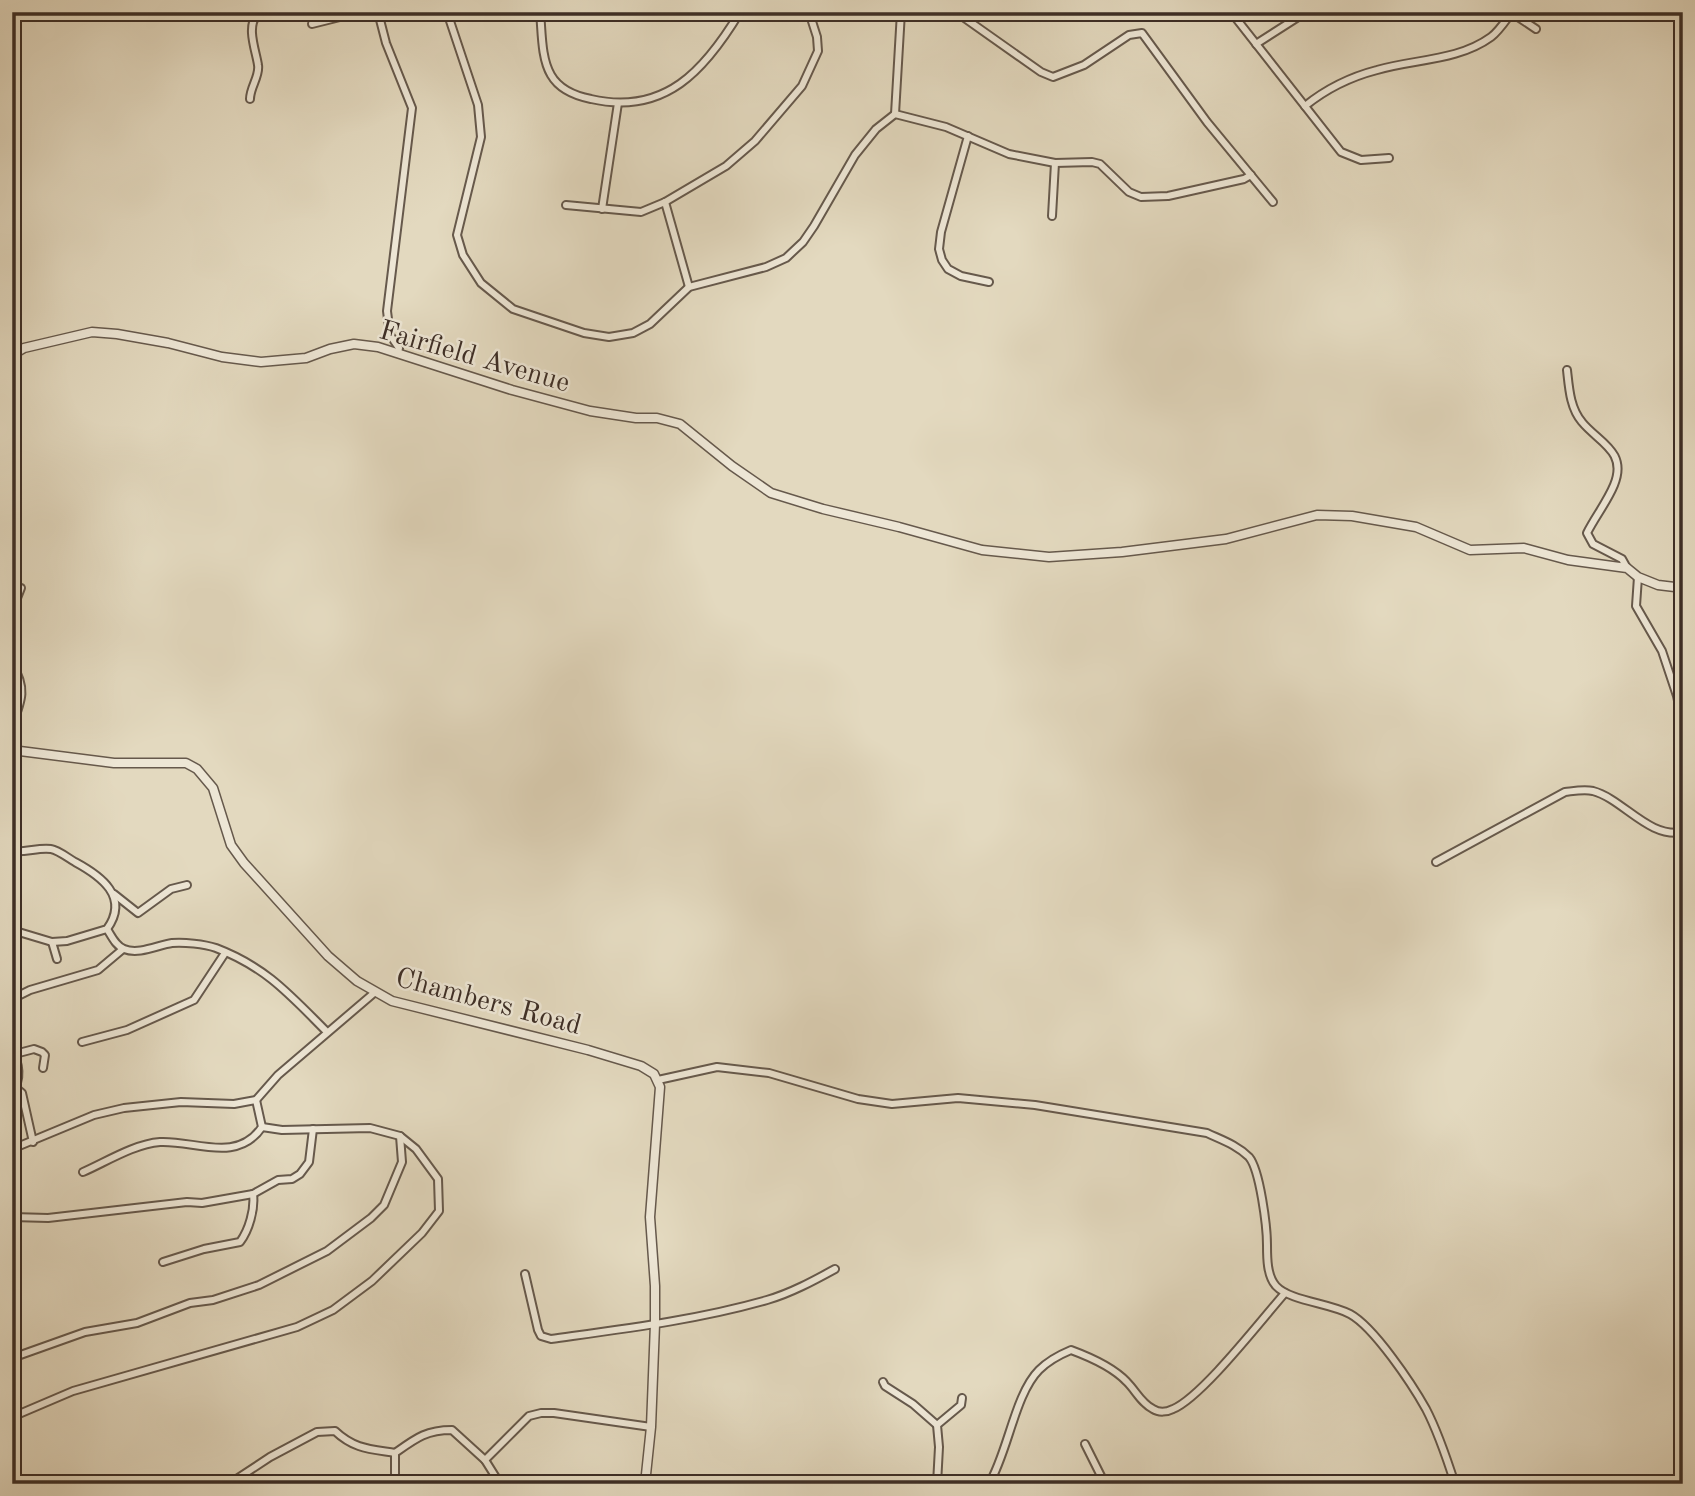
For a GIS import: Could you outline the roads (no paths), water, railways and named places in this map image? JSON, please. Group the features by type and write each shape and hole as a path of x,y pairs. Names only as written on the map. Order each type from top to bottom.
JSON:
{"street":[{"path":"250,99 251,87 259,69 252,24 257,15 268,12"},
{"path":"312,24 360,12"},
{"path":"378,12 386,43 412,107 387,311 390,335 399,348 398,353"},
{"path":"447,12 481,120 481,136 457,234 463,256 481,284 513,309 584,333 609,337 633,333 650,324 689,287 765,267 786,258 803,242 855,155 876,130 895,114 901,12"},
{"path":"540,12 545,57 555,82 578,96 618,103 652,100 668,92 698,68 716,49 740,12"},
{"path":"566,205 641,212 665,202 726,166 755,141 802,86 818,51 817,37 809,12"},
{"path":"956,12 1041,72 1053,77 1084,65 1129,35 1142,33 1208,122 1273,202"},
{"path":"1048,12 1063,17 1079,12"},
{"path":"1231,12 1340,152 1361,160 1389,158"},
{"path":"1256,44 1306,12"},
{"path":"1305,106 1324,91 1367,73 1469,49 1492,36 1512,12 1536,29"},
{"path":"602,209 618,103"},
{"path":"895,114 946,127 1009,154 1055,163 1100,164 1129,192 1141,197 1168,196 1244,179 1251,175"},
{"path":"968,136 941,232 939,249 948,269 961,276 989,282"},
{"path":"1052,216 1055,163"},
{"path":"665,202 689,287"},
{"name":"Fairfield Avenue","path":"12,355 24,348 92,332 168,343 222,357 261,362 306,358 354,344 398,353 512,390 590,411 636,418 657,418 680,424 771,493 982,550 1049,557 1122,552 1226,539 1317,515 1352,516 1416,527 1470,550 1524,548 1568,560 1627,568"},
{"path":"1567,370 1574,409 1582,423 1604,440 1616,461 1614,485 1587,533 1593,544 1622,559 1627,568 1638,577 1658,585 1683,588"},
{"path":"1638,577 1636,606 1662,651 1683,724"},
{"path":"12,611 21,589"},
{"path":"12,664 20,676 23,691 12,726"},
{"name":"Chambers Road","path":"12,750 104,763 186,763 206,777 213,788 231,845 244,863 328,956 374,993 392,1001 641,1066 654,1073 658,1080"},
{"path":"1436,862 1565,792 1579,790 1605,796 1657,828 1670,833 1683,832"},
{"path":"12,851 52,849 92,871 114,894 138,913 172,889 187,884"},
{"path":"12,930 52,942 68,941 107,929 115,914 114,894"},
{"path":"107,929 116,944 123,949 134,951 174,943 214,947 245,960 276,980 327,1032"},
{"path":"52,942 57,959"},
{"path":"12,999 30,990 98,970 123,949"},
{"path":"82,1042 127,1030 194,1000 225,953"},
{"path":"12,1149 94,1115 124,1108 181,1102 233,1104 256,1100 278,1076 374,993"},
{"path":"33,1142 22,1093 14,1089 18,1076 13,1052 34,1049 42,1052 45,1055 43,1068"},
{"path":"645,1484 651,1427 655,1324 650,1217 660,1095 658,1080 717,1067 769,1073 858,1099 892,1104 958,1098 1035,1105 1208,1133 1234,1145 1251,1159 1255,1170 1267,1228 1269,1271 1274,1285 1303,1300 1335,1307 1359,1320 1376,1336 1426,1409 1455,1484"},
{"path":"83,1172 130,1151 160,1142 209,1149 234,1146 256,1136 262,1127 256,1100"},
{"path":"12,1417 73,1391 297,1327 333,1310 372,1281 422,1233 439,1211 438,1179 416,1149 400,1136 370,1128 282,1130 262,1127"},
{"path":"12,1217 48,1218 187,1202 202,1203 253,1194 278,1180 292,1179 300,1174 309,1162 313,1129"},
{"path":"12,1358 85,1332 137,1322 190,1303 213,1300 259,1285 327,1251 384,1205 402,1162 400,1136"},
{"path":"163,1262 204,1249 240,1242 247,1229 253,1194"},
{"path":"525,1275 538,1330 544,1338 655,1324 768,1300 802,1287 835,1269"},
{"path":"989,1484 999,1468 1014,1418 1026,1391 1037,1371 1052,1359 1071,1350 1084,1355 1127,1381 1140,1399 1153,1410 1164,1412 1176,1408 1202,1387 1285,1293"},
{"path":"883,1382 937,1425 939,1447 936,1484"},
{"path":"937,1425 961,1405 962,1398"},
{"path":"485,1460 529,1416 541,1413 651,1427"},
{"path":"229,1484 270,1457 317,1432 335,1430 347,1442 359,1447 395,1453 417,1437 435,1430 452,1430 485,1460 500,1484"},
{"path":"1085,1444 1105,1484"},
{"path":"395,1453 395,1484"}]}
